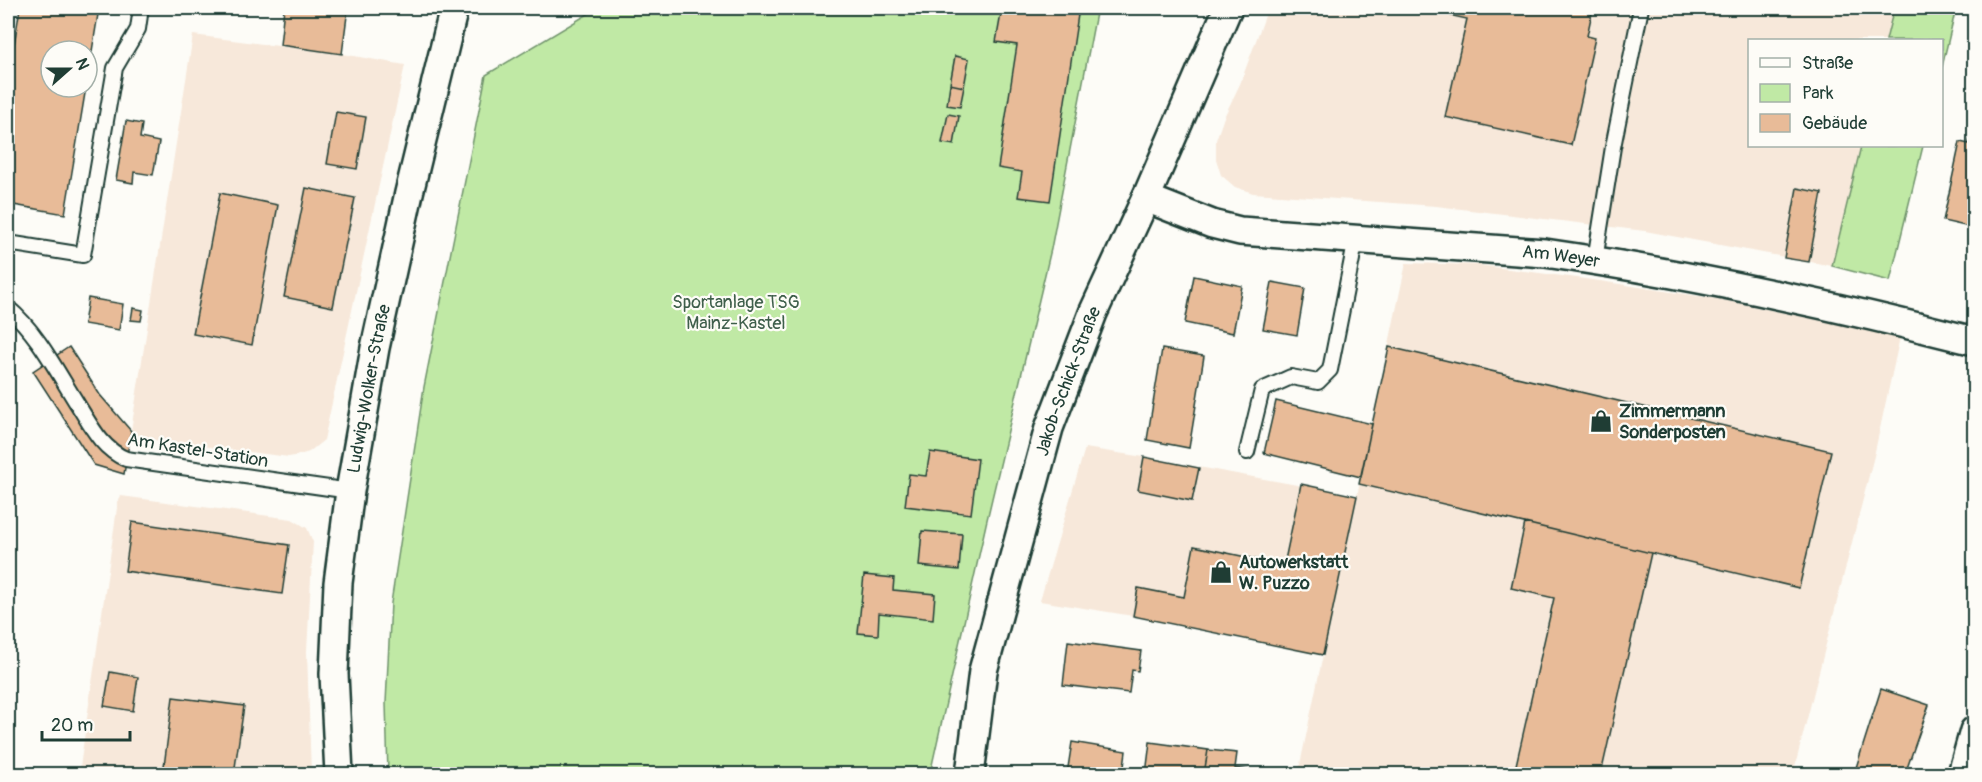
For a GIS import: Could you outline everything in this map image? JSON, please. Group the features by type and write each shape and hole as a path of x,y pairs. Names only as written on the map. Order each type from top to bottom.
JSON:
{"street":[{"name":"Ludwig-Wolker-Straße","path":"339,774 334,674 338,583 350,491 375,348 409,193 454,8"},
{"name":"Jakob-Schick-Straße","path":"969,774 983,671 1049,428 1093,313 1146,198 1228,8"},
{"name":"Am Weyer","path":"1146,198 1212,224 1240,231 1545,253 1595,260 1748,287 1974,341"},
{"path":"1962,774 1974,731"}],"lane":[{"path":"8,243 83,255 115,68 138,29 141,8"},
{"path":"1595,260 1613,147 1641,8"},
{"path":"1247,452 1262,390 1291,377 1318,382 1330,370 1356,239"},
{"name":"Am Kastel-Station","path":"8,308 21,319 92,427 114,454 126,459 350,491"}],"shaded area":[{"path":"1268,8 1894,8 1886,39 1748,39 1748,147 1861,147 1832,266 1645,231 1436,206 1253,193 1235,187 1221,175 1216,159 1216,140 1240,84"},
{"path":"193,35 342,54 405,65 324,440 309,452 299,455 289,457 130,437"},
{"path":"1406,263 1479,265 1600,281 1723,300 1900,337 1874,456 1793,774 1298,774 1323,655 1133,616 1040,601 1085,448 1357,496"},
{"path":"121,496 292,519 307,528 313,542 307,651 311,774 79,774 118,501"}],"green space":[{"name":"Sportanlage TSG Mainz-Kastel","path":"598,8 1097,8 1051,249 930,774 388,774 386,703 391,603 424,387 486,75"},
{"path":"1894,8 1956,8 1943,63 1943,39 1886,39"},
{"path":"1861,147 1923,147 1890,281 1832,266"}],"building":[{"path":"20,8 99,8 94,39 39,39 39,99 84,99 65,214 8,204 8,82"},
{"path":"284,8 348,8 342,54 280,45"},
{"path":"1002,8 1079,8 1050,201 1018,197 1022,172 998,168 1017,45 996,42"},
{"path":"1417,8 1593,8 1587,36 1595,38 1571,145 1445,117 1467,19"},
{"path":"955,56 969,59 964,87 950,84"},
{"path":"950,84 964,87 960,107 947,105"},
{"path":"336,112 366,117 357,169 327,164"},
{"path":"948,114 959,116 954,145 942,143"},
{"path":"126,121 142,124 140,138 159,142 153,175 134,172 133,183 116,180"},
{"path":"1974,122 1974,145 1969,144"},
{"path":"1960,142 1974,145 1974,228 1943,221"},
{"path":"306,188 355,198 333,307 284,297"},
{"path":"1797,188 1822,193 1809,262 1784,258"},
{"path":"220,193 278,205 252,345 193,334"},
{"path":"1194,276 1242,286 1233,333 1185,323"},
{"path":"1272,282 1305,288 1297,335 1263,329"},
{"path":"88,298 123,304 119,330 84,324"},
{"path":"133,308 143,310 141,321 131,320"},
{"path":"69,347 100,395 131,431 124,474 94,465 33,371"},
{"path":"1389,347 1831,451 1799,588 1359,484"},
{"path":"1162,349 1204,356 1189,448 1147,440"},
{"path":"1276,401 1372,424 1361,477 1264,453"},
{"path":"930,452 978,459 971,514 905,506 909,474 926,476"},
{"path":"1144,457 1199,468 1192,501 1138,490"},
{"path":"1301,484 1357,496 1323,655 1133,616 1138,588 1184,597 1194,546 1284,565"},
{"path":"132,522 289,545 282,594 125,571"},
{"path":"1525,523 1651,553 1601,774 1514,774 1554,598 1511,588"},
{"path":"922,531 962,534 959,570 919,566"},
{"path":"864,575 894,578 893,590 935,594 933,619 879,613 878,635 858,633"},
{"path":"1068,641 1141,651 1138,671 1132,670 1129,693 1063,685"},
{"path":"110,672 138,677 133,711 104,706"},
{"path":"1881,689 1929,705 1905,774 1854,774"},
{"path":"173,697 244,706 234,774 163,774"},
{"path":"1072,742 1126,751 1123,774 1067,774"},
{"path":"1150,742 1208,750 1204,774 1146,774"},
{"path":"1208,750 1237,753 1235,768 1261,772 1261,774 1204,774"}],"place":[{"name":"Zimmermann Sonderposten","path":"1601,421"},
{"name":"Autowerkstatt W. Puzzo","path":"1221,572"}]}
